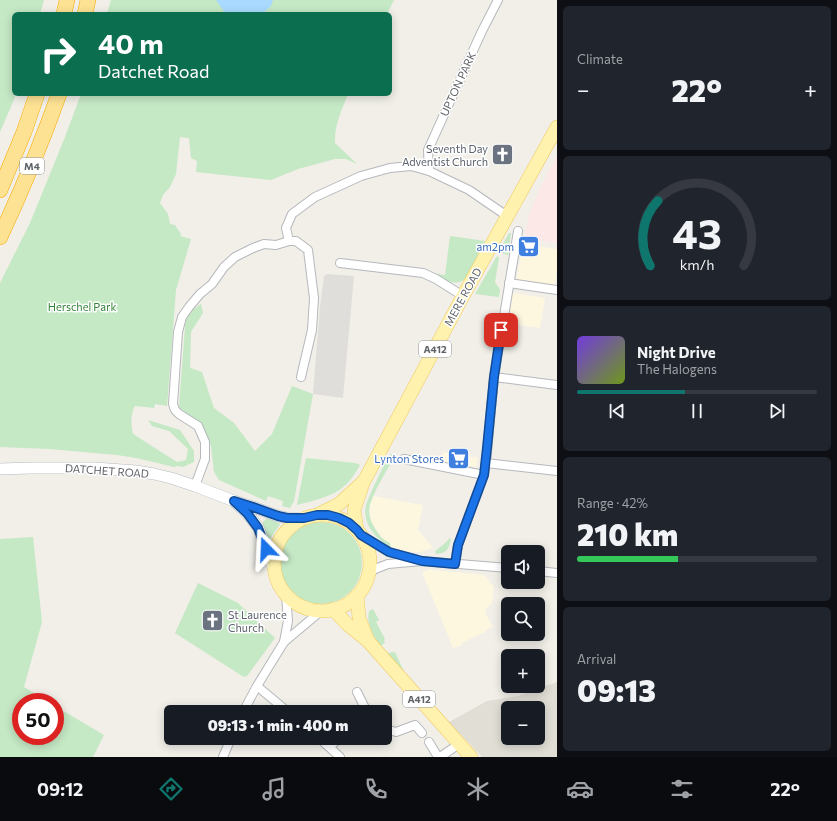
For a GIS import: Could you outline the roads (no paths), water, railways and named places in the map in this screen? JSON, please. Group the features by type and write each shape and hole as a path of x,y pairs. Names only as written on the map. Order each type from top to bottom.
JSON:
{"highway":[{"path":"65,12 68,0"},
{"path":"85,12 88,0"},
{"name":"M4","path":"0,190 24,132 36,96"},
{"name":"M4","path":"0,236 46,131 58,96"}],"main road":[{"name":"A412","path":"508,216 557,127"},
{"name":"MERE ROAD","path":"363,483 463,296 508,216"},
{"name":"DATCHET ROAD","path":"0,469 96,468 136,471 171,478 278,516 287,518 310,517"},
{"name":"A412","path":"310,517 339,504 363,483"},
{"name":"A412","path":"359,533 354,510 363,483"},
{"name":"DATCHET ROAD","path":"234,501 247,513 258,528 274,570"},
{"path":"328,515 349,523 359,533 367,548 370,562 368,575 364,586 357,595 346,604 327,610 308,609 296,603 286,594 278,583 274,570 278,544 284,533 293,524 310,517 328,515"},
{"name":"A412","path":"357,595 359,618 368,641"},
{"name":"A412","path":"327,610 368,641 471,757"}],"street":[{"name":"UPTON PARK","path":"429,171 428,150 498,0"},
{"path":"289,241 286,228 292,214 315,197 361,176 390,168 411,166 429,171 469,190 508,216"},
{"path":"455,564 458,545 484,475 494,377 518,231"},
{"path":"195,486 205,459 205,442 198,426 179,414 175,410 173,404 178,332 182,317 189,306 212,284 224,268 235,257 264,244 276,245 289,241 296,241 308,250 314,298 312,330 302,377"},
{"path":"340,263 423,273 436,279 463,296"},
{"path":"509,284 557,290"},
{"path":"494,377 557,385"},
{"path":"404,459 484,475"},
{"path":"486,464 557,471"},
{"path":"359,533 389,552 422,561 501,567"},
{"path":"368,575 375,569 388,564 422,561"},
{"path":"545,572 557,573"},
{"path":"247,705 284,642 288,621 286,594"},
{"path":"284,642 327,610"},
{"path":"257,686 280,705"},
{"path":"356,692 363,705"},
{"path":"392,731 396,732 416,724 422,733"},
{"path":"429,742 439,757 459,744"},
{"path":"223,757 228,745"},
{"path":"328,745 340,757"}],"water":[{"path":"216,0 273,0 271,6 264,12 225,12"}],"place":[{"name":"Seventh Day Adventist Church","path":"503,155"},
{"name":"am2pm","path":"529,247"},
{"name":"Lynton Stores","path":"459,459"},
{"name":"St Laurence Church","path":"213,621"}],"park label":[{"name":"Herschel Park","path":"82,307"}]}
